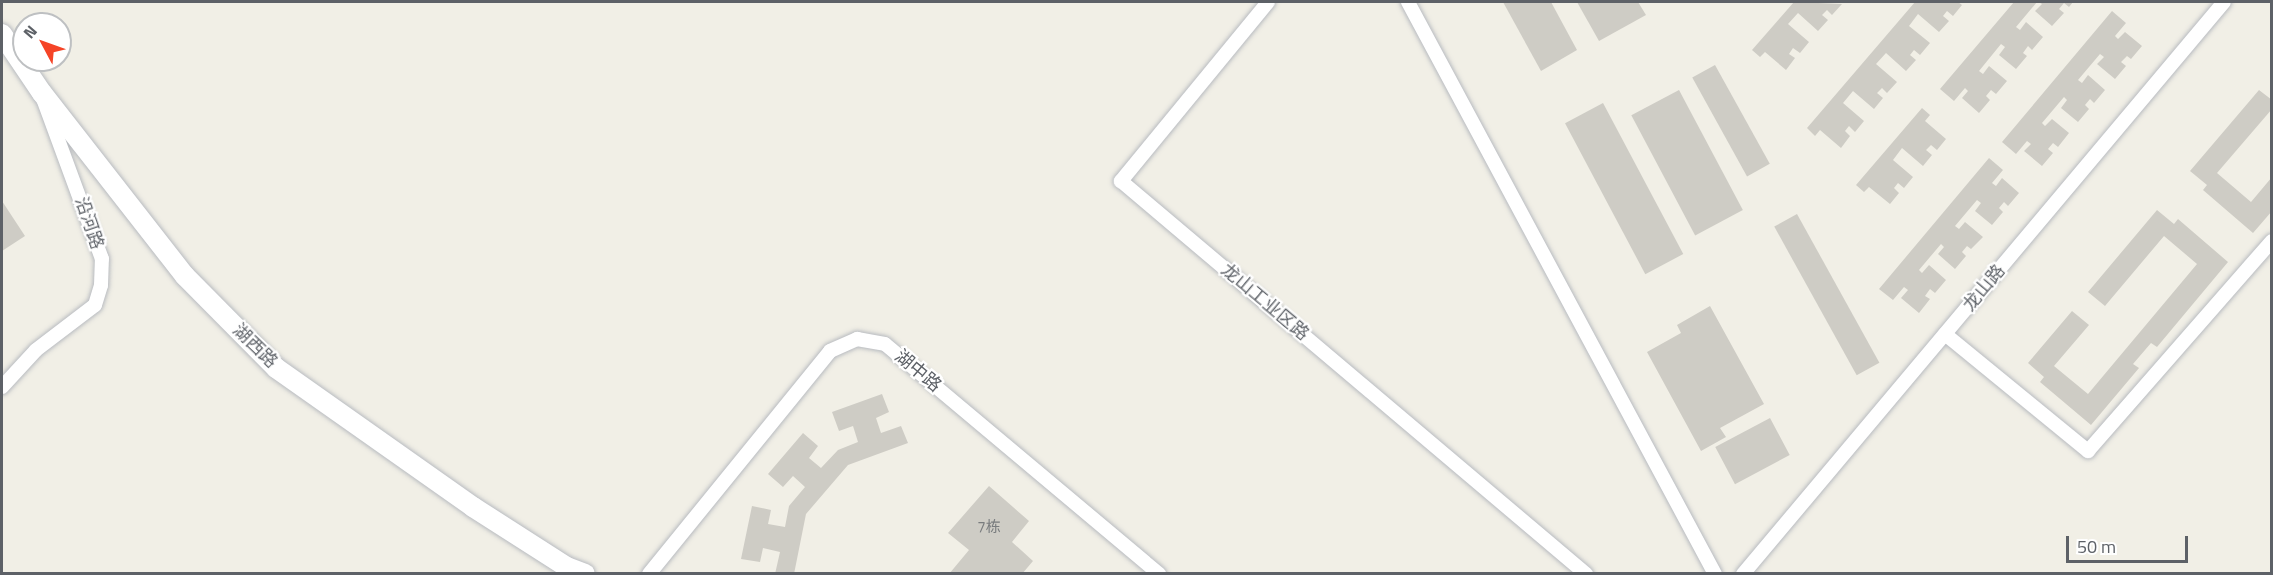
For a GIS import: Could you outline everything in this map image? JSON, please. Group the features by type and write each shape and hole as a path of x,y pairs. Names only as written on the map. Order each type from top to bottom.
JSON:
{"street":[{"name":"龙山工业区路","path":"1268,2 1121,181 1586,573"},
{"path":"1408,2 1715,573"},
{"name":"龙山路","path":"1743,573 2224,2"},
{"name":"湖西路","path":"2,34 42,93 184,276 276,368 473,507 567,567 585,573"},
{"name":"沿河路","path":"2,387 36,350 95,305 101,285 102,259 54,136 42,93"},
{"path":"1945,334 2088,451 2271,241"},
{"name":"湖中路","path":"649,573 831,351 857,339 885,344 1159,573"}],"building":[{"path":"1503,2 1551,2 1577,50 1541,71"},
{"path":"1577,2 1638,2 1646,15 1599,41"},
{"path":"1794,2 1842,4 1832,15 1827,10 1822,15 1828,20 1818,31 1798,13 1788,24 1809,42 1800,53 1793,48 1789,54 1795,58 1786,70 1765,52 1760,57 1752,50"},
{"path":"1915,2 1958,2 1962,5 1953,16 1947,11 1943,16 1949,21 1939,32 1918,14 1909,26 1930,43 1920,55 1914,50 1910,55 1916,60 1906,71 1886,53 1876,64 1897,82 1887,93 1882,88 1877,93 1883,98 1874,109 1853,91 1843,103 1864,121 1855,132 1849,126 1845,131 1850,136 1841,148 1820,130 1815,136 1807,128"},
{"path":"2014,2 2037,2 2016,27 2020,30 2026,22 2043,37 2032,50 2028,46 2023,53 2027,56 2016,69 1999,55 2005,47 2001,44 1979,71 1983,74 1989,66 2007,81 1996,94 1991,90 1986,96 1990,100 1979,113 1962,98 1968,91 1965,88 1954,101 1940,89"},
{"path":"2039,2 2073,2 2069,7 2064,3 2059,9 2064,13 2052,26 2035,11 2042,4"},
{"path":"2112,11 2126,23 2115,36 2118,39 2125,32 2142,46 2131,59 2127,56 2121,62 2126,66 2115,79 2097,64 2104,57 2100,54 2078,80 2082,83 2088,75 2105,90 2094,103 2090,99 2085,105 2089,109 2078,122 2061,108 2067,100 2064,97 2042,123 2045,126 2052,119 2069,133 2058,147 2053,143 2048,149 2053,153 2042,166 2024,151 2031,144 2027,141 2016,154 2002,142"},
{"path":"1715,65 1770,164 1747,176 1692,78"},
{"path":"1679,90 1743,210 1695,235 1631,115"},
{"path":"2259,90 2272,100 2272,109 2217,173 2251,202 2272,177 2272,211 2253,233 2203,190 2207,185 2190,171"},
{"path":"1603,103 1683,254 1645,274 1565,123"},
{"path":"1922,108 1930,115 1925,121 1946,139 1937,150 1931,145 1926,150 1932,155 1923,166 1902,148 1893,160 1913,177 1904,188 1898,183 1894,188 1899,193 1890,204 1869,187 1864,192 1856,185"},
{"path":"1989,158 2003,170 1992,183 1996,186 2002,178 2019,193 2008,206 2004,202 1999,208 2003,212 1992,225 1975,211 1981,203 1977,200 1955,226 1959,229 1965,222 1983,237 1971,249 1967,246 1962,252 1966,256 1955,269 1938,254 1944,247 1941,244 1919,270 1922,273 1929,265 1946,280 1935,293 1930,289 1925,296 1930,299 1919,313 1901,298 1908,290 1904,287 1893,300 1879,289"},
{"path":"2,201 25,236 2,251"},
{"path":"2157,210 2174,224 2178,219 2228,262 2157,347 2151,343 2133,364 2139,368 2091,425 2040,382 2044,377 2028,363 2072,311 2089,325 2054,366 2088,394 2197,264 2164,236 2105,306 2088,292"},
{"path":"1797,214 1879,363 1857,375 1774,227"},
{"path":"1710,306 1764,404 1720,428 1726,437 1701,451 1647,352 1681,333 1677,325"},
{"path":"882,394 889,412 876,418 881,433 901,426 908,443 848,465 806,514 794,574 775,574 780,552 763,548 760,562 741,559 752,506 771,510 768,524 785,527 789,506 805,487 793,476 783,487 768,474 803,433 818,446 809,458 821,468 838,450 858,442 853,426 839,431 832,412"},
{"path":"1770,418 1790,455 1735,484 1715,447"},
{"path":"989,486 1029,521 1012,542 1033,561 1022,574 949,574 969,550 948,533"}]}
